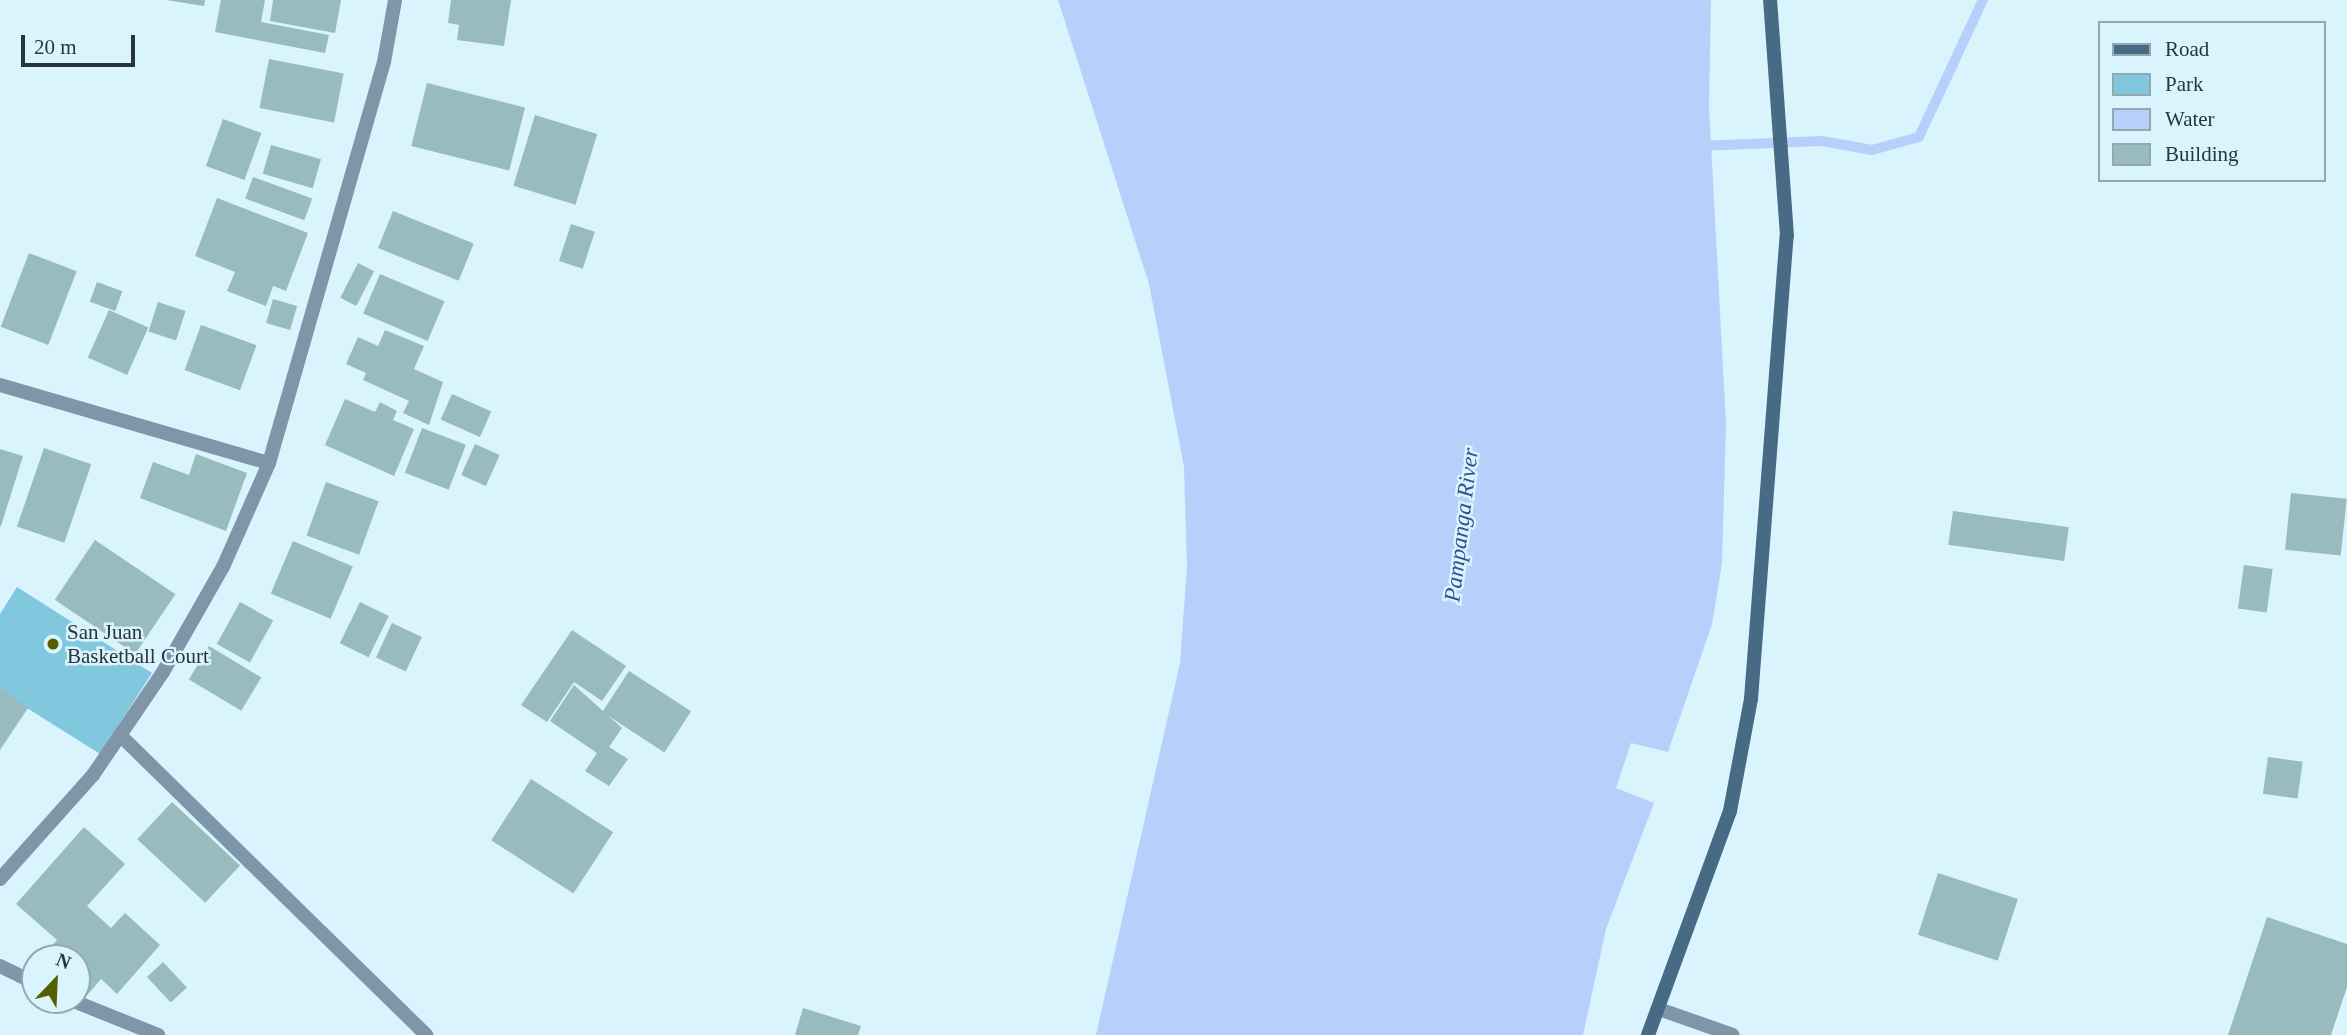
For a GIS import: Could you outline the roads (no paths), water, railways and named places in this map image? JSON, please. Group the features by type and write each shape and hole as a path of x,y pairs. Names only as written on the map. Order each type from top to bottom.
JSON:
{"main road":[{"path":"1648,1035 1730,811 1751,699 1787,236 1770,0"}],"street":[{"path":"0,879 120,735 223,567 269,463 384,62 395,0"},
{"path":"0,385 269,463"},
{"path":"120,735 426,1035"},
{"path":"0,966 21,976"},
{"path":"91,1008 158,1035"},
{"path":"1659,1009 1733,1035"}],"water":[{"name":"Pampanga River","path":"1058,0 1711,0 1709,106 1726,424 1722,563 1712,624 1668,752 1631,743 1616,788 1654,803 1606,929 1583,1035 1096,1035 1180,663 1187,567 1184,467 1149,284"}],"waterway":[{"path":"1699,146 1822,141 1872,150 1919,137 1983,0"}],"place":[{"name":"San Juan Basketball Court","path":"53,644"}]}
